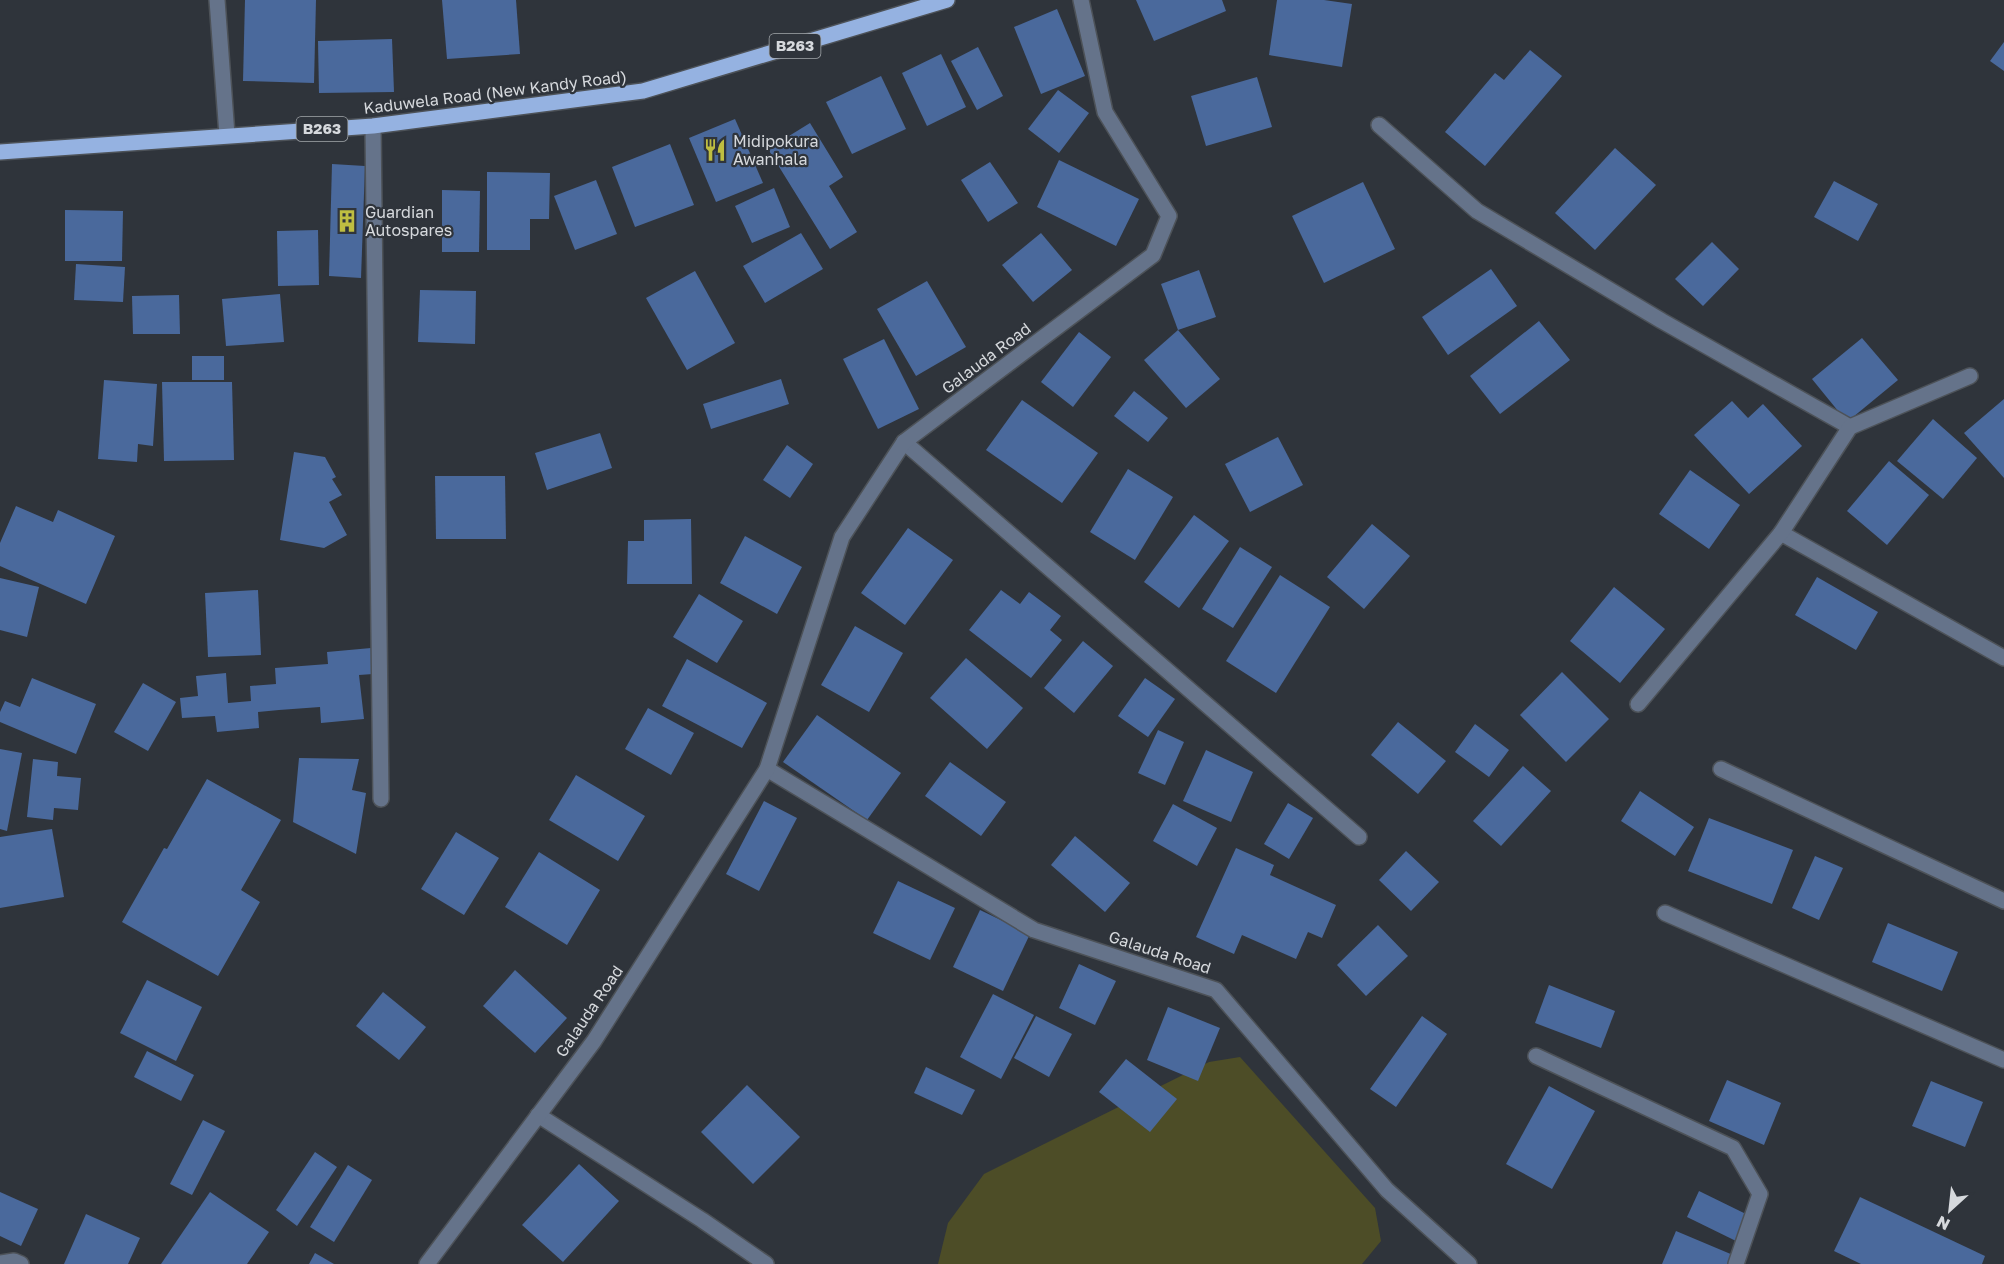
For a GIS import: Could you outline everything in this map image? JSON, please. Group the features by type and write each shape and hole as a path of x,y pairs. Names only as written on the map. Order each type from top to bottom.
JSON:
{"main road":[{"name":"Kaduwela Road (New Kandy Road)","path":"0,152 373,126 643,91 947,0"}],"street":[{"path":"217,0 228,135"},
{"name":"Galauda Road","path":"427,1264 594,1041 767,769 842,537 904,442 1153,255 1168,216 1105,112 1081,0"},
{"path":"1379,125 1477,212 1662,321 1850,427"},
{"path":"373,126 381,800"},
{"path":"1638,704 1781,533 1850,427 1970,376"},
{"path":"904,442 1359,837"},
{"path":"1781,533 2004,658"},
{"name":"Galauda Road","path":"767,769 1034,930 1216,990 1387,1190 1470,1264"},
{"path":"1721,769 2004,901"},
{"path":"1665,913 2004,1060"},
{"path":"1536,1056 1732,1148 1760,1194 1736,1264"},
{"path":"538,1115 702,1220 766,1264"},
{"path":"0,1263 14,1261 21,1264"}],"shaded area":[{"path":"1240,1057 1375,1208 1381,1241 1362,1264 938,1264 948,1223 984,1174 1209,1062"}],"building":[{"path":"245,0 316,0 314,83 243,81"},
{"path":"442,0 516,0 520,54 447,59"},
{"path":"1136,0 1222,0 1226,11 1154,41"},
{"path":"1277,0 1324,0 1352,4 1342,67 1269,55"},
{"path":"1057,9 1085,76 1041,94 1014,27"},
{"path":"392,39 394,92 319,93 318,41"},
{"path":"2004,42 2004,71 1990,61"},
{"path":"978,47 1003,96 977,110 951,61"},
{"path":"1530,50 1562,76 1485,166 1445,132 1495,73 1504,80"},
{"path":"941,54 966,107 927,126 902,73"},
{"path":"881,76 906,129 852,154 826,102"},
{"path":"1257,77 1272,127 1206,146 1191,96"},
{"path":"1058,90 1089,113 1059,153 1028,129"},
{"path":"735,119 763,183 716,202 689,138"},
{"path":"810,123 843,177 829,186 857,232 830,249 768,149"},
{"path":"670,144 694,205 635,227 612,167"},
{"path":"1615,148 1656,185 1595,250 1555,213"},
{"path":"1059,160 1139,199 1116,246 1037,207"},
{"path":"990,162 1018,203 988,222 961,180"},
{"name":"Guardian Autospares","path":"332,164 365,166 361,278 329,276"},
{"path":"487,172 550,173 549,219 530,219 530,250 487,250"},
{"path":"596,180 617,234 575,250 554,196"},
{"path":"1834,181 1878,204 1858,241 1814,217"},
{"path":"1363,182 1395,249 1324,283 1292,216"},
{"path":"774,188 790,227 752,243 735,206"},
{"path":"442,190 480,191 479,252 442,252"},
{"path":"65,210 123,211 122,261 65,261"},
{"path":"318,230 319,285 278,286 277,231"},
{"path":"801,233 823,269 765,303 743,266"},
{"path":"1041,233 1072,270 1033,302 1002,265"},
{"path":"1712,242 1739,269 1703,306 1675,279"},
{"path":"76,264 125,267 123,302 74,300"},
{"path":"1491,269 1517,306 1448,355 1422,317"},
{"path":"1199,270 1216,317 1178,330 1161,284"},
{"path":"695,271 735,343 687,370 646,298"},
{"path":"927,281 966,347 916,376 877,309"},
{"path":"420,290 476,291 475,344 418,342"},
{"path":"280,294 284,342 226,346 222,299"},
{"path":"179,295 180,334 133,334 132,296"},
{"path":"1539,321 1570,360 1500,414 1470,376"},
{"path":"1178,330 1220,379 1186,408 1144,360"},
{"path":"1079,332 1111,357 1073,407 1041,382"},
{"path":"1862,338 1898,380 1847,422 1812,379"},
{"path":"884,339 919,409 878,429 843,359"},
{"path":"192,356 224,356 224,380 192,380"},
{"path":"781,379 789,404 711,429 703,404"},
{"path":"104,380 157,384 153,446 138,444 137,462 98,459"},
{"path":"162,382 232,382 234,460 164,461"},
{"path":"1134,391 1168,418 1148,442 1114,416"},
{"path":"2004,399 2004,478 1964,433"},
{"path":"1022,400 1098,453 1062,503 986,450"},
{"path":"1732,401 1748,418 1763,404 1802,446 1749,494 1694,435"},
{"path":"1933,419 1977,458 1943,499 1897,461"},
{"path":"600,433 612,468 547,490 535,453"},
{"path":"1278,437 1303,485 1250,512 1225,464"},
{"path":"787,445 813,464 790,498 763,480"},
{"path":"294,452 325,457 336,477 332,479 342,495 329,502 347,535 324,548 280,540"},
{"path":"1889,461 1929,495 1887,545 1847,511"},
{"path":"1128,469 1173,497 1135,560 1090,532"},
{"path":"1690,470 1740,505 1709,549 1659,514"},
{"path":"435,476 505,476 506,539 436,539"},
{"path":"16,506 53,522 58,510 115,536 86,604 0,566 0,543"},
{"path":"1194,515 1229,541 1179,608 1144,582"},
{"path":"691,519 692,584 627,584 628,541 644,541 644,520"},
{"path":"1372,524 1410,556 1364,609 1327,577"},
{"path":"908,528 953,560 905,625 861,593"},
{"path":"745,536 802,567 777,614 720,583"},
{"path":"1240,547 1272,567 1233,628 1202,609"},
{"path":"1280,575 1330,607 1276,693 1226,661"},
{"path":"1817,577 1878,612 1856,650 1795,615"},
{"path":"0,578 39,587 27,637 0,630"},
{"path":"1614,587 1665,629 1620,683 1570,641"},
{"path":"258,590 261,655 208,657 205,593"},
{"path":"1001,590 1020,604 1029,592 1061,616 1050,630 1062,640 1031,678 969,630"},
{"path":"699,594 743,621 717,663 673,637"},
{"path":"855,626 903,653 869,712 821,685"},
{"path":"1083,641 1113,666 1074,713 1044,688"},
{"path":"371,648 373,674 359,675 364,719 321,723 320,707 279,710 258,712 259,728 217,732 215,716 182,718 180,698 198,696 196,676 226,673 228,703 251,701 250,686 276,684 275,668 328,664 327,652"},
{"path":"966,658 1023,708 987,749 930,698"},
{"path":"687,659 767,703 742,748 662,706"},
{"path":"1562,672 1609,719 1566,762 1520,715"},
{"path":"32,678 96,704 76,754 0,722 0,712 5,701 20,707"},
{"path":"1145,678 1175,699 1148,737 1118,716"},
{"path":"143,683 176,702 148,751 114,732"},
{"path":"648,708 694,733 671,775 625,749"},
{"path":"817,715 901,773 867,820 783,762"},
{"path":"1398,722 1446,761 1418,794 1371,755"},
{"path":"1475,724 1509,750 1489,777 1455,752"},
{"path":"1158,730 1184,742 1165,785 1138,773"},
{"path":"0,749 22,753 7,831 0,829"},
{"path":"1206,750 1253,772 1231,822 1183,801"},
{"path":"299,758 359,759 352,790 366,793 356,854 293,822"},
{"path":"33,759 58,762 57,776 81,778 78,810 54,808 53,820 27,817"},
{"path":"950,762 1006,802 981,836 925,796"},
{"path":"1523,766 1551,791 1501,846 1473,821"},
{"path":"576,775 645,816 618,861 549,820"},
{"path":"207,779 281,820 241,890 260,902 218,976 122,922"},
{"path":"1640,791 1694,827 1675,856 1621,821"},
{"path":"764,801 797,818 759,891 726,874"},
{"path":"1288,803 1313,818 1289,859 1264,844"},
{"path":"1173,804 1217,828 1197,866 1153,841"},
{"path":"1709,818 1793,850 1772,904 1688,871"},
{"path":"52,829 64,897 0,908 0,837"},
{"path":"456,832 499,858 464,915 421,889"},
{"path":"1075,836 1130,883 1105,912 1051,865"},
{"path":"1236,848 1274,865 1270,875 1336,905 1322,938 1308,932 1296,959 1242,935 1234,954 1196,937"},
{"path":"1406,851 1439,882 1411,911 1379,880"},
{"path":"539,852 600,890 567,945 505,907"},
{"path":"1815,856 1843,868 1819,920 1792,908"},
{"path":"898,881 955,908 930,960 873,933"},
{"path":"980,910 1030,934 1003,991 953,967"},
{"path":"1888,923 1958,952 1942,991 1872,962"},
{"path":"1378,925 1408,956 1366,996 1337,965"},
{"path":"1079,964 1116,981 1095,1025 1059,1008"},
{"path":"515,970 567,1018 535,1053 483,1006"},
{"path":"147,980 202,1007 176,1061 120,1033"},
{"path":"1549,985 1615,1011 1601,1048 1535,1023"},
{"path":"383,992 426,1027 399,1060 356,1026"},
{"path":"993,994 1034,1015 1001,1079 960,1057"},
{"path":"1168,1007 1220,1028 1198,1081 1147,1060"},
{"path":"1036,1016 1072,1034 1049,1077 1014,1058"},
{"path":"1422,1016 1447,1034 1396,1107 1370,1089"},
{"path":"147,1051 194,1075 181,1101 134,1077"},
{"path":"1126,1059 1177,1099 1150,1132 1099,1092"},
{"path":"926,1067 975,1090 962,1115 914,1093"},
{"path":"1727,1080 1781,1103 1764,1145 1709,1121"},
{"path":"1931,1081 1983,1102 1965,1147 1912,1126"},
{"path":"747,1085 800,1137 753,1184 701,1132"},
{"path":"1549,1086 1595,1111 1552,1189 1506,1164"},
{"path":"203,1120 225,1131 192,1195 170,1184"},
{"path":"315,1152 337,1167 297,1226 276,1210"},
{"path":"579,1164 619,1201 563,1262 522,1225"},
{"path":"348,1165 372,1180 334,1242 310,1227"},
{"path":"1699,1191 1748,1215 1736,1241 1687,1217"},
{"path":"0,1192 38,1209 21,1246 0,1236"},
{"path":"210,1192 269,1232 247,1264 161,1264"},
{"path":"1860,1197 1985,1256 1982,1264 1861,1264 1834,1251"},
{"path":"86,1214 140,1238 128,1264 64,1264"},
{"path":"1676,1231 1733,1255 1729,1264 1662,1264"},
{"path":"315,1253 334,1264 309,1264"}],"place":[{"name":"Midipokura Awanhala","path":"715,150"},
{"name":"Guardian Autospares","path":"347,221"}]}
